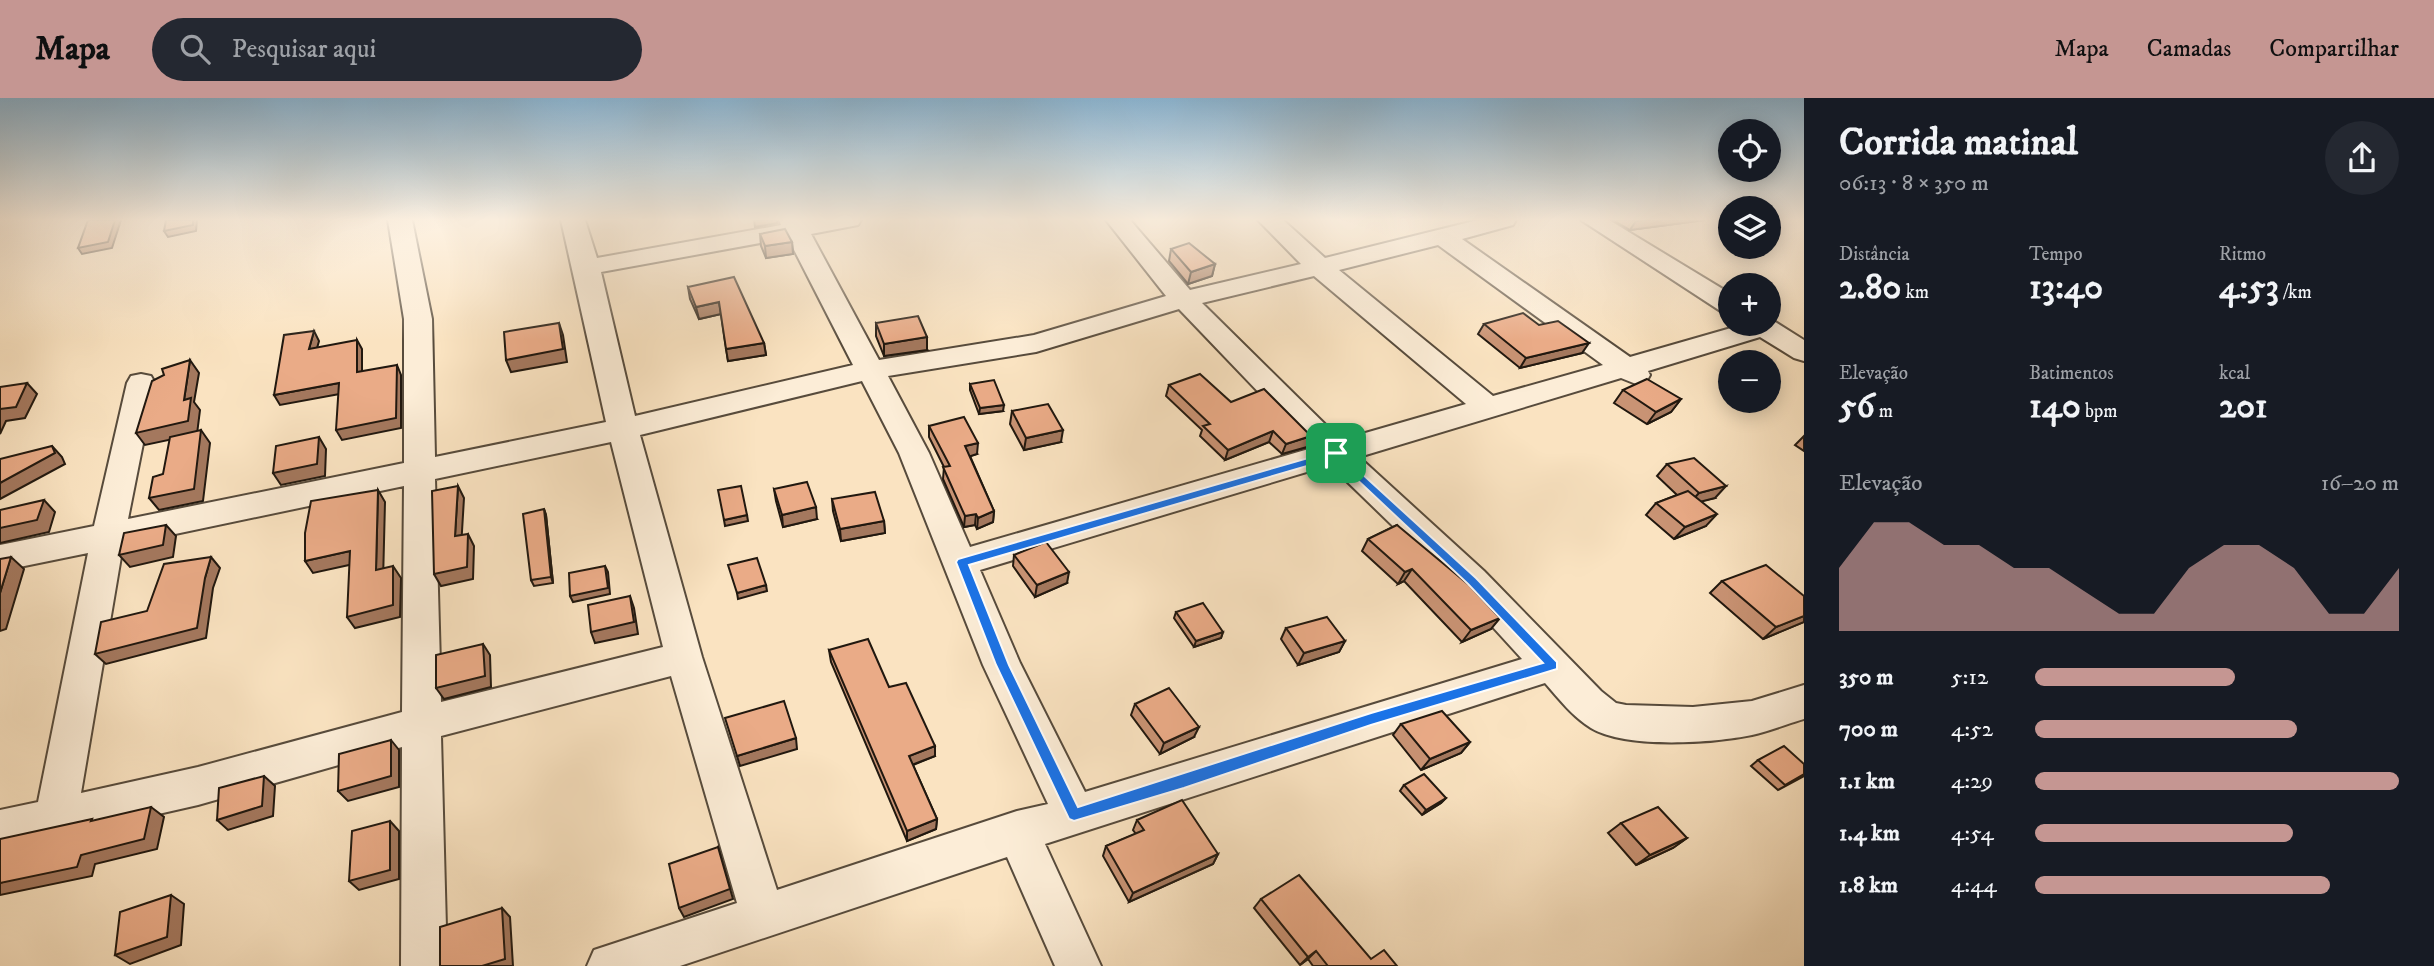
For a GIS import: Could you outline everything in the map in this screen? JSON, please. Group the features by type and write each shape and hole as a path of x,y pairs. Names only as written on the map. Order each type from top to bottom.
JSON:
{"street":[{"path":"407,261 418,319 422,471 424,966"},
{"path":"585,261 610,380 684,657 764,916"},
{"path":"587,267 618,261"},
{"path":"813,261 914,453 962,562 1002,665 1074,814"},
{"path":"1150,261 1336,453 1472,581 1596,710 1606,717 1626,722 1693,724 1752,718 1804,702"},
{"path":"1312,261 1489,408"},
{"path":"0,558 624,429 871,370 1036,343 1184,299 1348,261"},
{"path":"1475,261 1635,375"},
{"path":"1659,261 1718,298"},
{"path":"962,562 1489,408 1635,375 1733,336"},
{"path":"1779,336 1804,352"},
{"path":"56,818 108,536 141,383"},
{"path":"0,830 198,786 423,724 684,657"},
{"path":"610,966 1017,831 1184,782 1371,719 1553,666"},
{"path":"1017,831 1077,966"}],"building":[{"path":"1181,261 1211,261 1215,264 1191,272"},
{"path":"734,277 764,343 726,349 719,302 696,307 688,287"},
{"path":"1523,313 1539,325 1558,321 1589,343 1526,358 1484,324"},
{"path":"918,316 927,337 884,344 876,323"},
{"path":"559,323 563,349 506,360 504,332"},
{"path":"314,331 309,349 357,340 357,372 397,365 396,418 336,430 339,383 274,395 284,335"},
{"path":"190,360 184,400 191,398 188,421 136,433 152,381 164,375 162,369"},
{"path":"1200,374 1231,402 1264,389 1311,436 1286,444 1273,431 1228,450 1203,426 1210,424 1169,385"},
{"path":"1647,379 1681,399 1656,412 1623,390"},
{"path":"994,380 1004,405 980,408 970,384"},
{"path":"27,383 16,407 0,409 0,387"},
{"path":"1048,404 1063,430 1026,438 1012,411"},
{"path":"964,417 978,443 965,446 994,511 978,518 976,514 965,516 943,467 950,466 929,426"},
{"path":"201,430 194,489 149,498 153,477 163,474 170,437"},
{"path":"319,437 317,464 273,473 276,446"},
{"path":"52,446 55,453 0,483 0,459"},
{"path":"1694,458 1726,486 1699,493 1667,464"},
{"path":"807,482 816,507 782,515 774,489"},
{"path":"458,486 455,536 468,534 467,567 434,574 432,491"},
{"path":"741,486 747,515 724,520 718,490"},
{"path":"378,490 376,570 393,566 393,605 347,617 350,551 305,561 305,533 311,501"},
{"path":"1688,491 1717,514 1685,527 1656,503"},
{"path":"875,492 884,521 840,529 832,499"},
{"path":"44,500 37,520 0,528 0,510"},
{"path":"544,509 551,577 531,580 523,514"},
{"path":"166,525 163,545 119,555 124,533"},
{"path":"1397,525 1469,585 1500,618 1471,630 1412,569 1405,572 1368,539"},
{"path":"1046,542 1069,572 1037,585 1014,555"},
{"path":"11,557 0,593 0,559"},
{"path":"211,557 197,628 95,654 101,622 147,611 164,564"},
{"path":"757,558 766,585 737,593 728,565"},
{"path":"1766,565 1804,596 1804,616 1776,627 1722,581"},
{"path":"605,566 608,588 570,596 569,573"},
{"path":"630,596 634,622 591,632 588,605"},
{"path":"1203,603 1223,632 1196,641 1176,612"},
{"path":"1327,617 1345,641 1304,653 1286,628"},
{"path":"868,639 889,687 906,683 935,746 909,756 937,819 907,831 829,650"},
{"path":"483,644 485,676 436,688 436,655"},
{"path":"1169,688 1199,727 1164,743 1135,704"},
{"path":"784,701 796,738 737,756 725,718"},
{"path":"1442,711 1470,742 1430,759 1401,724"},
{"path":"391,740 391,776 338,791 339,754"},
{"path":"1784,746 1804,764 1804,774 1785,785 1758,760"},
{"path":"1424,774 1446,798 1426,810 1404,785"},
{"path":"264,776 262,806 217,820 219,788"},
{"path":"1182,800 1218,854 1133,893 1106,846 1144,830 1137,820"},
{"path":"151,807 144,839 81,855 77,867 0,883 0,839"},
{"path":"1658,807 1687,838 1650,855 1621,823"},
{"path":"390,821 390,870 349,881 352,831"},
{"path":"718,847 730,889 679,908 669,864"},
{"path":"1299,875 1371,959 1384,950 1397,966 1328,966 1316,951 1308,957 1261,899"},
{"path":"171,895 167,937 115,955 120,912"},
{"path":"502,908 505,959 482,966 440,966 440,927"}],"route":[{"path":"1336,453 1472,581 1553,666 1371,719 1184,782 1074,814 1002,665 962,562 1336,453"}]}
